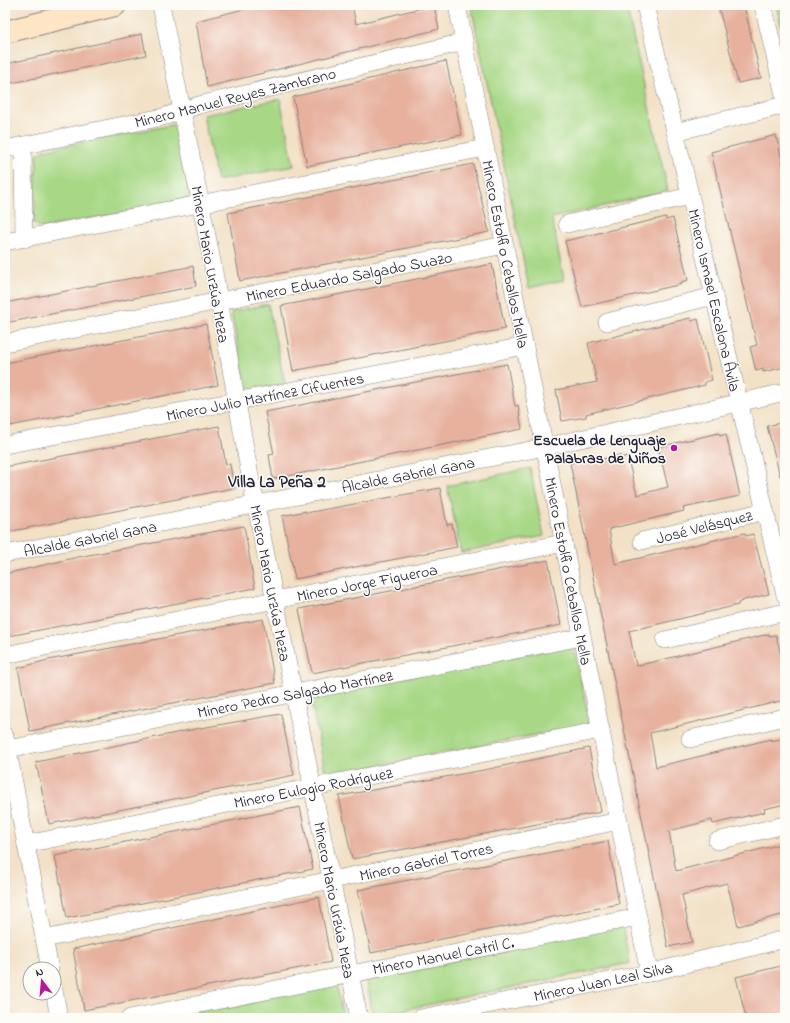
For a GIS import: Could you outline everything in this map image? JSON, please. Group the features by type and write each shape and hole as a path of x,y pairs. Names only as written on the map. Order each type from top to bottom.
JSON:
{"street":[{"path":"5,32 116,5"},
{"name":"Minero Mario Urzúa Meza","path":"161,5 201,205 255,504 359,1018"},
{"name":"Minero Estolfio Ceballos Mella","path":"457,5 649,973"},
{"name":"Minero Ismael Escalona Ávila","path":"645,5 785,595"},
{"path":"763,5 785,99"},
{"name":"Minero Manuel Reyes Zambrano","path":"5,149 164,117 199,104 464,42"},
{"path":"675,132 785,105"},
{"path":"23,145 24,238"},
{"path":"5,242 201,205 485,148"},
{"path":"567,224 690,196"},
{"name":"Minero Eduardo Salgado Suazo","path":"5,343 505,245"},
{"path":"607,322 714,296"},
{"name":"Minero Julio Martínez Cifuentes","path":"5,445 525,346"},
{"name":"Alcalde Gabriel Gana","path":"5,554 545,447 785,392"},
{"name":"José Velásquez","path":"642,541 765,511"},
{"name":"Minero Jorge Figueroa","path":"5,655 564,543"},
{"path":"665,640 785,612"},
{"name":"Minero Pedro Salgado Martínez","path":"6,743 294,694 582,637"},
{"path":"690,739 785,717"},
{"name":"Minero Eulogio Rodríguez","path":"26,844 601,730"},
{"path":"6,743 48,961"},
{"name":"Minero Gabriel Torres","path":"44,939 619,821"},
{"path":"716,841 785,825"},
{"name":"Minero Manuel Catril C.","path":"130,1018 638,917"},
{"name":"Minero Juan Leal Silva","path":"421,1018 649,973 785,939"},
{"path":"56,1001 59,1018"}],"green space":[{"path":"471,5 626,5 668,191 552,218 564,280 529,288"},
{"path":"776,5 785,5 785,42"},
{"path":"280,99 294,166 217,181 203,115"},
{"path":"172,125 179,129 190,196 184,201 41,228 34,223 37,155 44,150"},
{"path":"268,304 285,384 247,392 231,312"},
{"path":"530,468 544,536 461,553 447,486"},
{"path":"573,645 590,724 326,776 310,696"},
{"path":"622,924 630,963 373,1016 366,976"},
{"path":"336,981 343,1018 153,1018"}],"building":[{"path":"260,5 352,5 356,24 434,5 439,29 207,87 196,21"},
{"path":"718,5 744,5 761,78 738,83"},
{"path":"142,34 146,55 7,84 5,64"},
{"path":"446,61 462,135 307,166 293,97"},
{"path":"776,135 785,174 785,367 763,372 763,369 756,371 750,347 757,345 711,152"},
{"path":"473,164 489,232 240,281 228,213"},
{"path":"666,217 666,220 673,218 688,280 681,282 682,284 582,307 565,241"},
{"path":"492,264 505,329 293,371 281,306"},
{"path":"193,266 196,286 5,323 5,303"},
{"path":"690,318 691,321 698,319 712,380 705,382 705,385 586,414 586,417 562,421 556,390 597,382 588,343"},
{"path":"206,324 218,385 5,427 5,363"},
{"path":"507,364 515,406 518,405 522,429 273,479 269,455 274,454 265,412"},
{"path":"785,422 785,475 780,476 767,426"},
{"path":"219,426 226,465 230,464 234,488 7,532 5,520 5,467"},
{"path":"719,433 720,436 726,434 740,496 683,508 684,511 609,529 615,564 745,533 746,536 753,534 769,594 744,600 738,603 738,605 629,631 636,666 769,634 769,636 776,635 785,672 785,700 650,733 656,767 771,739 772,741 785,738 785,804 764,809 765,812 713,824 712,820 669,831 676,871 785,843 785,914 738,926 727,883 682,895 692,942 668,947 570,463 594,458 595,461 620,455 621,458 627,456 637,495 668,487 658,447"},
{"path":"440,488 447,525 452,524 457,547 295,579 282,516 306,511 306,513"},
{"path":"244,526 255,588 9,636 5,615 5,574 78,557"},
{"path":"548,560 561,625 312,673 299,609"},
{"path":"263,619 275,683 30,731 18,668 48,660"},
{"path":"281,714 294,775 49,824 36,762 195,729"},
{"path":"589,748 601,812 352,859 339,796 484,770"},
{"path":"300,807 313,869 67,918 55,856"},
{"path":"608,841 619,904 371,953 358,890"},
{"path":"319,897 331,962 84,1010 73,949"},
{"path":"785,965 785,1018 746,1018 736,977"}],"place":[{"name":"Escuela de Lenguaje Palabras de Niños","path":"674,448"}],"district":[{"name":"Villa La Peña 2","path":"277,481"}]}
